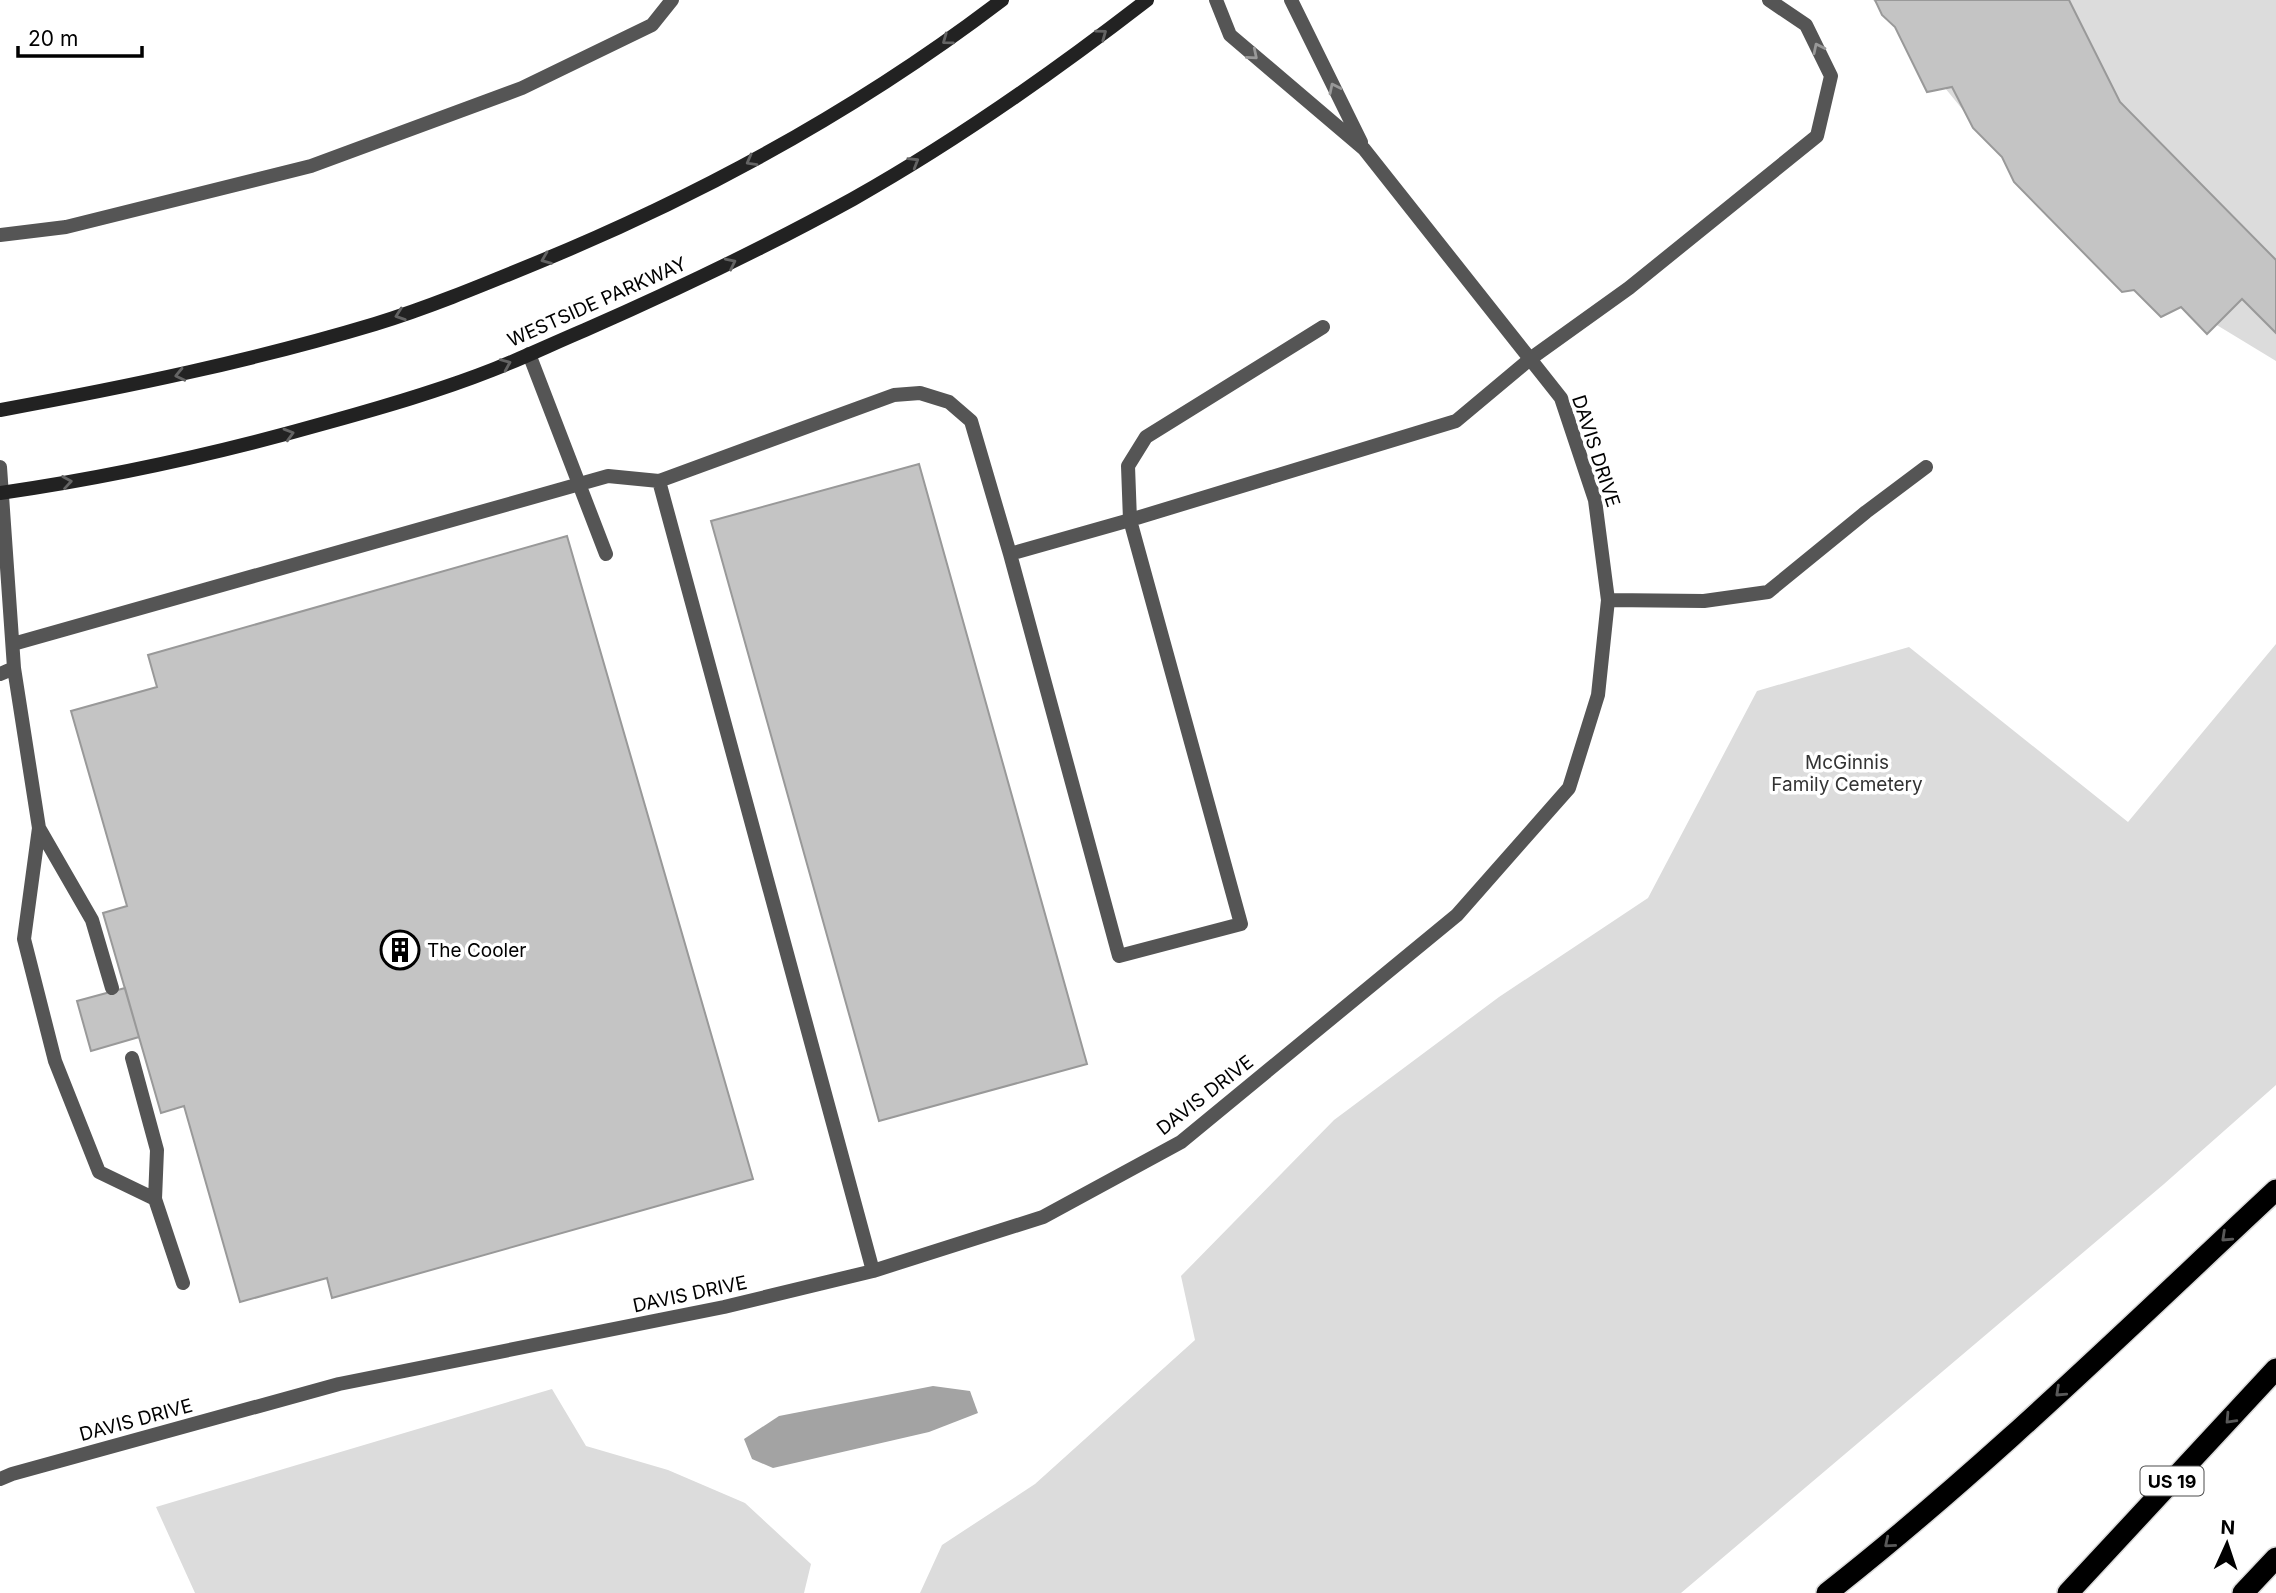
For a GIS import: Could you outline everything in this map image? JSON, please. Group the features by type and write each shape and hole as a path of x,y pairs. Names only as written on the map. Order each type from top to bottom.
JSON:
{"highway":[{"path":"1826,1593 1936,1504 2007,1441 2276,1190"},
{"name":"US 19","path":"2067,1593 2276,1369"},
{"path":"2243,1593 2276,1558"}],"main road":[{"path":"0,410 128,387 251,358 376,323 464,293 653,211 811,128 924,56 1002,0"},
{"name":"WESTSIDE PARKWAY","path":"1,493 134,471 264,441 388,405 492,370 682,287 856,197 958,135 1147,0"}],"lane":[{"path":"0,235 65,227 311,166 522,88 652,25 672,0"},
{"name":"DAVIS DRIVE","path":"0,1479 340,1384 724,1307 873,1271 1043,1217 1181,1142 1457,915 1569,788 1598,695 1608,600 1595,500 1561,398 1364,149 1230,35 1216,0"},
{"name":"DAVIS DRIVE","path":"1291,0 1364,149"},
{"path":"1010,554 1456,421 1530,359 1629,288 1817,136 1831,76 1806,24 1769,0"},
{"path":"13,644 608,476 659,481 894,395 920,393 949,402 971,421 1010,554 1119,956 1241,924 1130,520 1128,466 1146,437 1323,327"},
{"path":"529,354 606,554"},
{"path":"0,467 14,668 38,828 24,939 55,1061 99,1172 155,1199"},
{"path":"1608,600 1704,601 1768,592 1926,467"},
{"path":"659,481 873,1271"},
{"path":"0,674 14,668"},
{"path":"38,828 92,920 112,988"},
{"path":"132,1059 157,1150 155,1199 183,1283"}],"green space":[{"path":"1873,0 2276,0 2276,361 2062,231"},
{"name":"McGinnis Family Cemetery","path":"2276,644 2276,1085 2164,1184 1681,1593 920,1593 942,1545 1035,1484 1195,1340 1181,1276 1334,1120 1499,997 1648,898 1757,691 1909,647 2128,822"},
{"path":"552,1389 586,1446 668,1470 745,1503 811,1564 804,1593 195,1593 156,1507"}],"shaded area":[{"path":"933,1386 970,1391 978,1413 929,1432 773,1468 752,1459 744,1439 779,1416"}],"building":[{"path":"1875,0 2069,0 2120,102 2276,260 2276,333 2242,299 2207,334 2181,307 2161,317 2134,290 2122,292 2014,182 2002,157 1973,128 1952,87 1927,92 1895,27 1882,15"},
{"path":"919,464 1087,1064 879,1121 711,521"},
{"name":"The Cooler","path":"567,536 753,1179 332,1298 327,1278 240,1302 184,1106 161,1113 103,913 127,906 71,711 157,687 148,655"},
{"path":"125,988 139,1037 91,1051 77,1001"}],"place":[{"name":"The Cooler","path":"400,950"}]}
